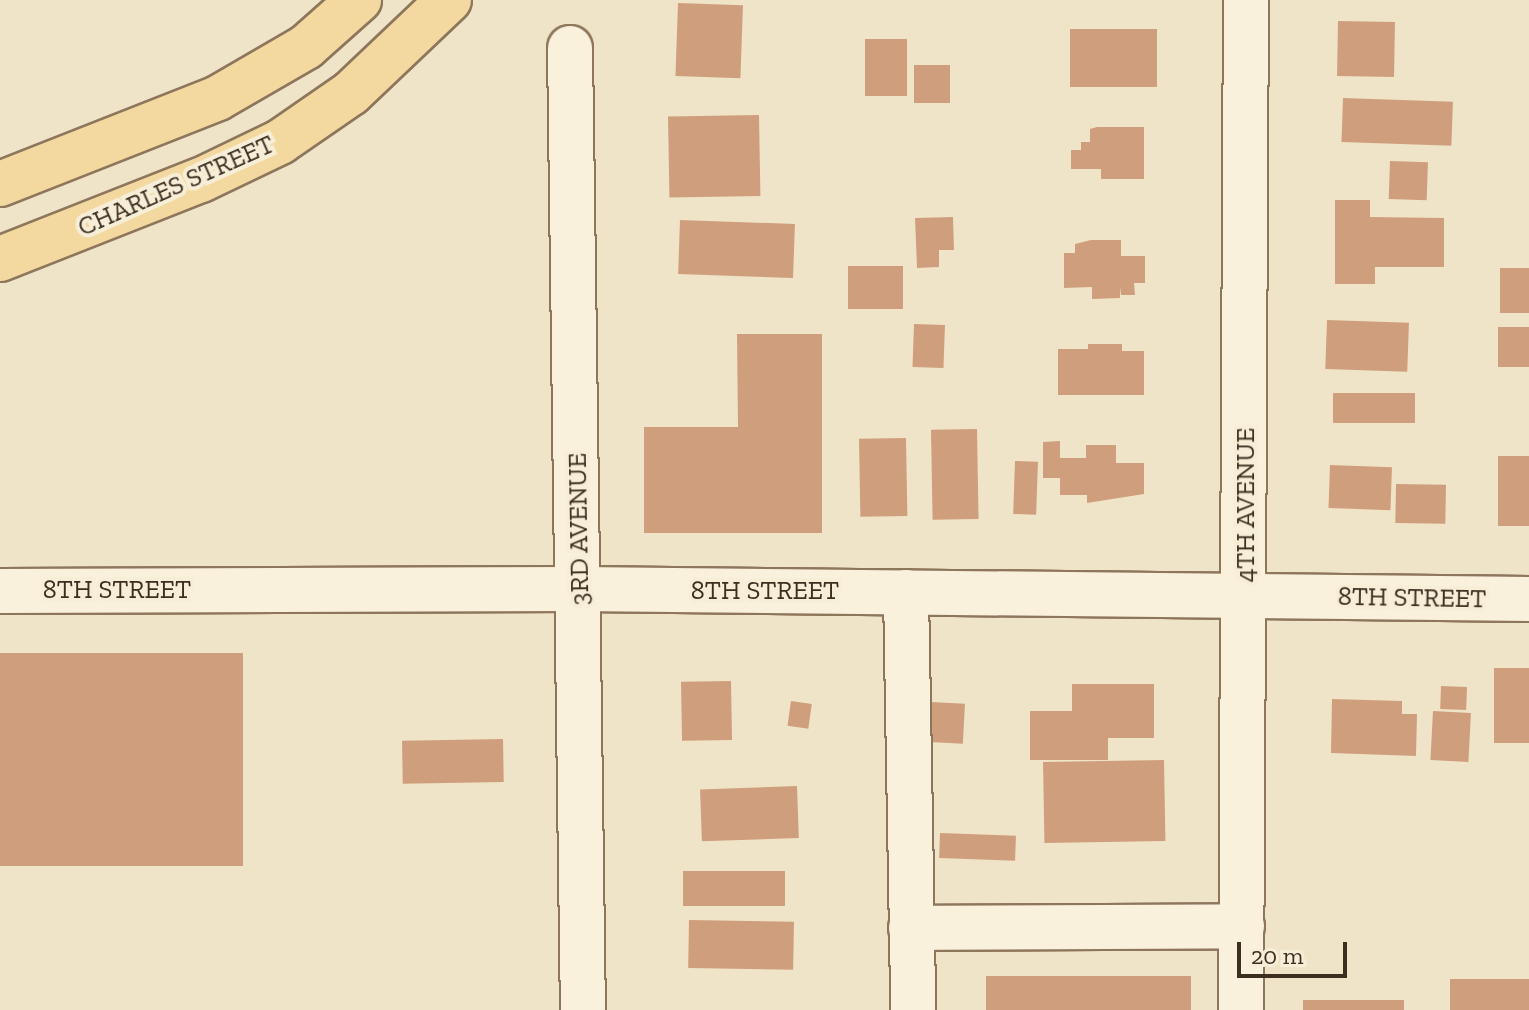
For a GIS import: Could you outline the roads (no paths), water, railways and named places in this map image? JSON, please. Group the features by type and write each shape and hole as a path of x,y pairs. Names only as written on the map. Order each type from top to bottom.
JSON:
{"main road":[{"path":"0,184 218,98 306,47 359,0"},
{"name":"CHARLES STREET","path":"0,259 201,180 280,142 351,93 449,0"}],"street":[{"name":"4TH AVENUE","path":"1241,1010 1246,595 1246,0"},
{"name":"3RD AVENUE","path":"570,48 580,589 583,1010"},
{"name":"8TH STREET","path":"0,591 580,589 1529,599"},
{"path":"906,592 913,1010"},
{"path":"911,928 1242,926"}]}
